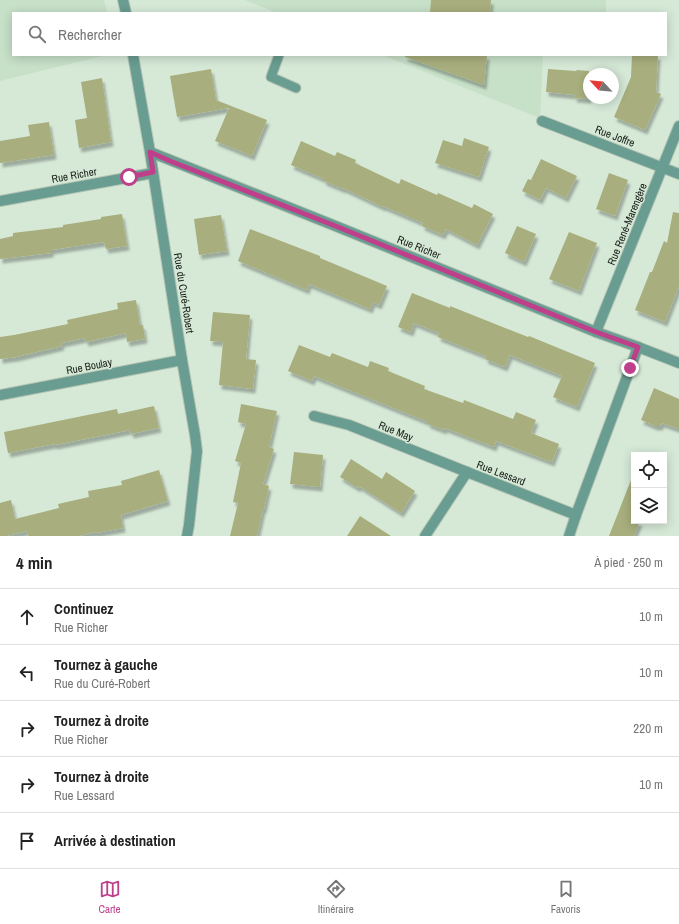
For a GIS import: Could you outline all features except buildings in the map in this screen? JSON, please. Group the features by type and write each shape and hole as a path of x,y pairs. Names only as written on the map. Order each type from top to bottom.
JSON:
{"street":[{"path":"123,0 126,12"},
{"name":"Rue du Curé-Robert","path":"133,56 150,152 197,451 187,536"},
{"name":"Rue Joffre","path":"542,120 679,174"},
{"name":"Rue René-Marengère","path":"596,332 679,126"},
{"name":"Rue Richer","path":"150,152 596,332 679,363"},
{"name":"Rue Richer","path":"0,201 153,172"},
{"path":"569,536 638,347"},
{"name":"Rue Boulay","path":"0,395 182,360"},
{"name":"Rue May","path":"314,416 349,425 467,472"},
{"name":"Rue Lessard","path":"425,536 467,472 576,515"}],"lane":[{"path":"279,56 271,77 296,88"}],"shaded area":[{"path":"0,0 104,0 107,12 12,12 12,56 102,56 0,81"},
{"path":"245,0 606,0 606,12 275,12"},
{"path":"385,56 543,56 540,118"}],"route":[{"path":"129,177 153,172 150,152 596,332 638,347 630,368"}]}
